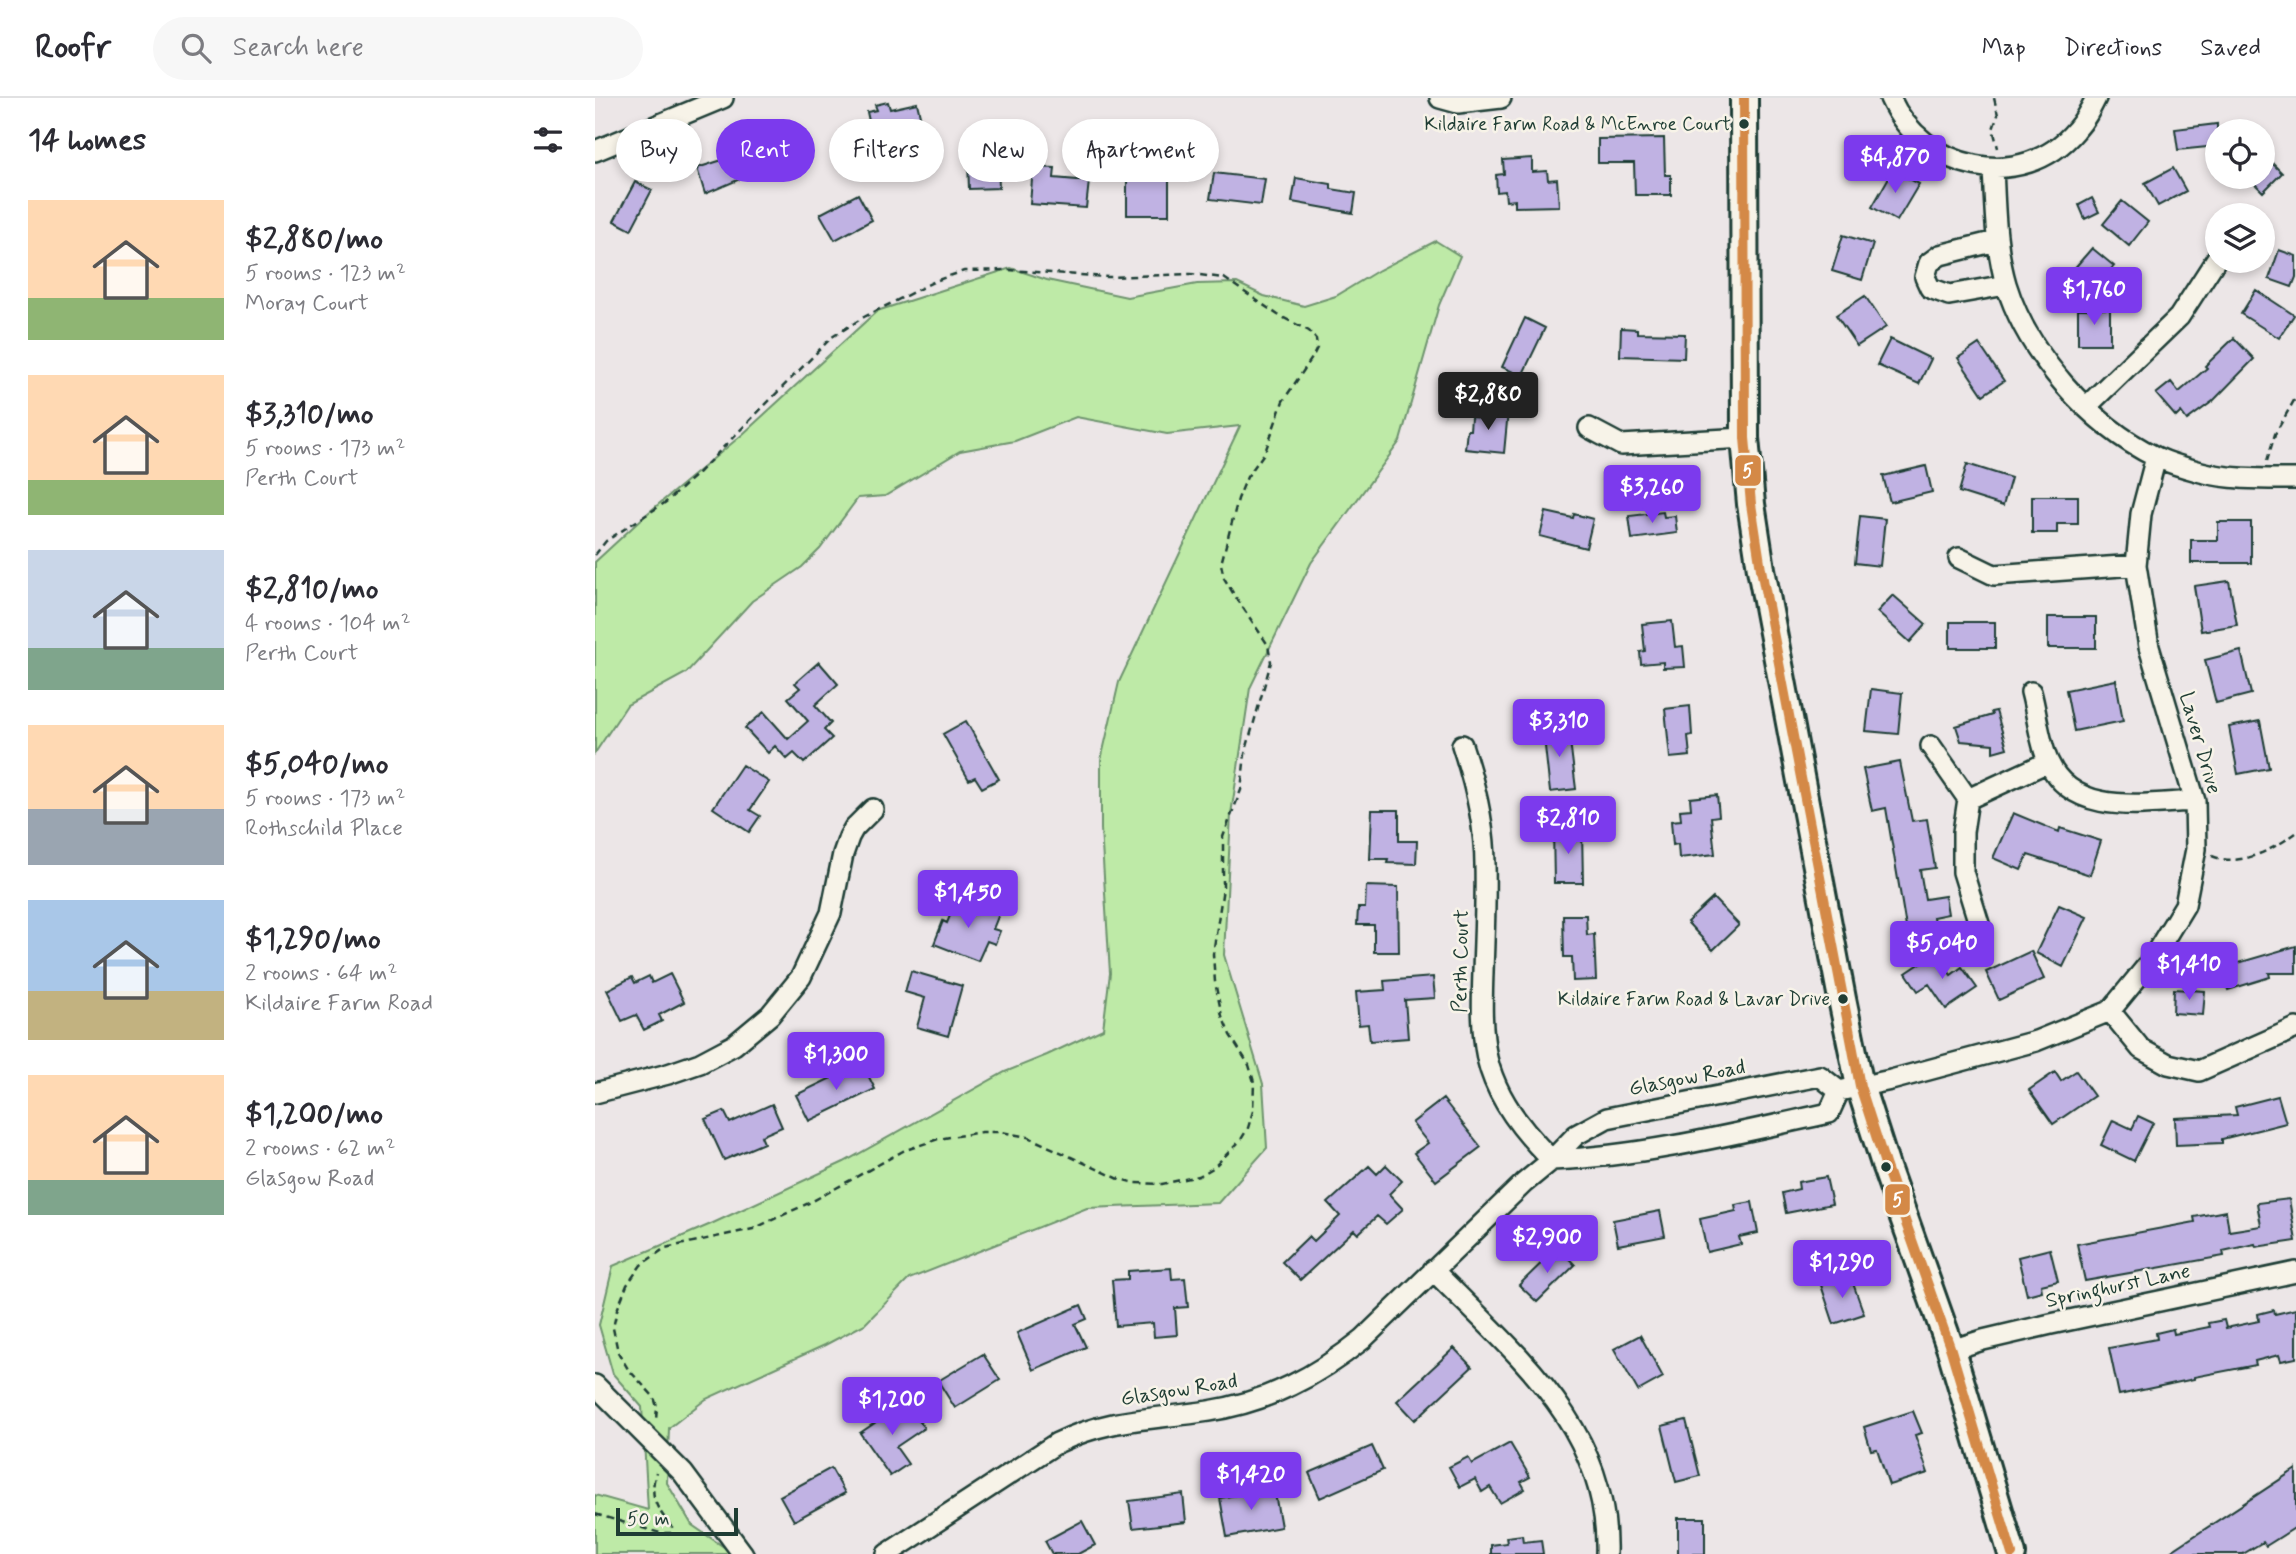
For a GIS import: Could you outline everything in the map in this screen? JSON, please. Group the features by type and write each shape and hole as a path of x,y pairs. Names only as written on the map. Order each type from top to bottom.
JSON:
{"main road":[{"path":"1744,98 1745,438 1751,505 1842,999 1850,1088 1885,1164 1951,1350 2012,1554"}],"street":[{"path":"595,151 723,98"},
{"path":"1440,98 1458,103 1501,98"},
{"path":"1890,98 1907,128 1921,142 1958,162 1993,168 2027,162 2060,145 2086,118 2096,98"},
{"path":"1993,168 1996,241 2006,285 2046,363 2087,406 2119,433 2156,457 2203,473 2251,479 2296,479"},
{"path":"1996,241 1940,255 1929,263 1925,278 1930,288 1949,295 2006,285"},
{"path":"2087,406 2179,317 2207,273"},
{"path":"1589,428 1621,446 1745,438"},
{"name":"Laver Drive","path":"1850,1088 1903,1077 2036,1041 2110,1011 2151,961 2185,905 2196,849 2195,801 2149,647 2136,565 2141,514 2156,457"},
{"path":"1959,558 1994,575 2136,565"},
{"path":"2031,692 2048,762 2065,785 2095,802 2125,804 2195,801"},
{"name":"Perth Court","path":"1462,745 1474,781 1483,828 1485,877 1482,1024 1487,1060 1507,1105 1524,1130 1552,1160"},
{"path":"1931,746 1968,799 1963,832 1963,872 1980,927"},
{"path":"1968,799 2048,762"},
{"path":"595,1093 700,1063 734,1045 770,1014 801,977 831,913 849,837 873,809"},
{"path":"2110,1011 2141,1049 2168,1064 2199,1071 2296,1028"},
{"name":"Glasgow Road","path":"887,1554 1010,1473 1080,1432 1132,1419 1229,1408 1257,1400 1312,1375 1337,1360 1363,1339 1576,1135 1592,1125 1627,1113 1820,1076 1850,1088"},
{"path":"1552,1160 1592,1158 1644,1150 1829,1113 1850,1088"},
{"path":"1433,1270 1540,1380 1573,1424 1586,1450 1602,1499 1607,1554"},
{"name":"Springhurst Lane","path":"1951,1350 2040,1326 2296,1272"},
{"path":"595,1385 683,1473 743,1554"}],"path":[{"path":"1993,168 1998,146 1993,129 1998,115 1994,98"},
{"path":"595,555 606,541 666,502 698,473 832,337 864,317 935,281 964,271 1009,270 1108,277 1191,274 1224,278 1278,315 1310,331 1316,339 1317,348 1283,401 1265,452 1247,477 1238,499 1221,564 1228,586 1268,645 1271,662 1245,754 1241,790 1223,837 1223,888 1213,954 1222,1016 1239,1052 1249,1065 1254,1082 1254,1111 1248,1128 1226,1157 1213,1168 1199,1176 1162,1184 1119,1179 1028,1137 982,1132 938,1139 903,1152 811,1202 753,1229 665,1248 641,1265 627,1285 613,1328 618,1352 628,1369 654,1397 657,1417 653,1429"},
{"path":"2269,479 2267,459 2275,434 2296,397"},
{"path":"2196,849 2222,860 2254,855 2265,853 2296,833"},
{"path":"595,1514 660,1533 671,1533 673,1527 660,1512 652,1493 659,1465"}],"green space":[{"path":"1436,241 1460,256 1439,305 1400,441 1311,563 1250,688 1231,814 1224,955 1263,1084 1267,1148 1218,1203 1087,1208 909,1279 865,1324 706,1399 669,1428 667,1483 692,1525 734,1554 595,1554 595,1495 648,1510 642,1407 613,1374 599,1325 613,1266 844,1162 1005,1072 1103,1029 1110,973 1101,829 1101,760 1119,682 1240,426 1167,434 1076,417 1015,441 960,451 885,496 858,498 820,549 802,567 752,601 686,673 627,705 595,753 595,562 648,513 743,434 877,311 1011,268 1047,280 1127,297 1197,284 1237,283 1264,296 1304,306 1336,296"}],"building":[{"path":"888,102 890,109 917,103 921,119 869,119 867,112 877,110 875,105"},
{"path":"2205,125 2205,147 2178,150 2175,129"},
{"path":"1664,138 1665,175 1671,175 1671,195 1635,195 1634,163 1598,163 1598,139"},
{"path":"1532,158 1532,172 1547,171 1548,180 1557,179 1559,206 1515,207 1515,200 1506,201 1505,191 1497,192 1496,175 1504,174 1503,160"},
{"path":"716,162 716,182 733,182 705,194 701,182 702,166"},
{"path":"2275,166 2282,173 2275,180"},
{"path":"1048,168 1055,168 1054,178 1062,179 1062,182 1089,182 1086,208 1030,204 1032,182 1048,182"},
{"path":"2173,168 2186,191 2158,206 2145,183"},
{"path":"1893,170 1919,184 1897,221 1872,207"},
{"path":"1219,174 1265,179 1261,205 1210,199 1213,182 1219,182"},
{"path":"1296,178 1331,184 1331,189 1356,193 1353,213 1292,202"},
{"path":"635,182 652,190 631,230 614,221"},
{"path":"969,182 999,182 999,188 969,189"},
{"path":"1127,182 1169,182 1169,215 1127,215"},
{"path":"858,194 872,220 835,240 820,214"},
{"path":"2092,198 2099,212 2085,219 2079,205"},
{"path":"2122,201 2148,222 2129,246 2103,224"},
{"path":"1843,235 1873,244 1862,280 1832,271"},
{"path":"2092,248 2114,266 2094,289 2072,271"},
{"path":"2279,250 2296,256 2296,277 2292,287 2269,279 2271,273 2275,273"},
{"path":"2256,290 2294,315 2279,338 2241,314"},
{"path":"1865,296 1886,327 1857,346 1836,315"},
{"path":"2078,309 2110,309 2110,344 2078,344"},
{"path":"1525,318 1545,328 1522,376 1502,367"},
{"path":"1621,328 1637,329 1637,333 1685,334 1684,358 1620,356"},
{"path":"2234,338 2254,359 2213,401 2187,420 2181,412 2176,417 2156,394 2171,382 2179,392 2207,368 2205,366"},
{"path":"1890,339 1931,359 1919,384 1877,365"},
{"path":"1979,344 2004,381 1983,395 1958,358"},
{"path":"1482,408 1508,411 1504,453 1465,449 1471,417 1481,418"},
{"path":"1967,464 2011,478 2003,506 1959,492"},
{"path":"1926,466 1932,492 1890,502 1883,476"},
{"path":"2032,496 2078,496 2078,524 2057,524 2057,533 2032,533"},
{"path":"1546,512 1573,518 1574,514 1593,519 1586,548 1540,536"},
{"path":"1663,512 1664,517 1675,516 1677,533 1632,539 1629,516"},
{"path":"1860,516 1885,519 1880,566 1855,563"},
{"path":"2218,522 2251,522 2251,563 2191,563 2191,540 2218,540"},
{"path":"2229,581 2237,625 2201,631 2194,586"},
{"path":"1893,595 1926,624 1910,642 1877,612"},
{"path":"2048,617 2096,617 2096,648 2048,648"},
{"path":"1672,621 1675,647 1683,646 1685,667 1663,668 1663,662 1641,664 1640,652 1645,651 1642,624"},
{"path":"1950,622 1995,622 1995,648 1950,648"},
{"path":"2241,651 2251,694 2216,703 2205,660"},
{"path":"819,662 838,684 815,705 831,723 824,730 832,738 804,763 794,753 787,759 775,746 768,753 745,728 764,712 788,739 808,721 788,698 800,688 795,683"},
{"path":"2116,680 2123,721 2074,731 2066,690"},
{"path":"1871,689 1902,693 1898,734 1866,731"},
{"path":"1690,706 1690,756 1670,758 1665,709"},
{"path":"1996,711 2007,748 1993,752 1993,744 1961,741 1956,726 1992,715 1991,712"},
{"path":"966,721 999,779 982,788 975,777 969,780 943,734"},
{"path":"2260,721 2269,768 2238,774 2229,727"},
{"path":"1568,725 1576,789 1550,792 1543,728"},
{"path":"1900,762 1912,821 1927,819 1935,868 1920,870 1925,899 1945,896 1948,914 1933,917 1937,940 1909,945 1886,808 1872,811 1863,769"},
{"path":"742,765 769,782 750,810 760,816 749,832 713,808"},
{"path":"1717,795 1719,816 1711,817 1715,854 1679,858 1678,844 1673,845 1671,821 1681,820 1680,810 1691,809 1690,798"},
{"path":"1372,810 1399,810 1399,841 1417,841 1416,864 1387,863 1388,859 1370,859"},
{"path":"2013,813 2059,832 2060,828 2101,841 2090,875 2028,855 2021,870 1993,858"},
{"path":"1553,828 1582,828 1583,883 1554,883"},
{"path":"1366,886 1398,887 1399,952 1374,952 1374,925 1357,925 1358,908 1365,908"},
{"path":"957,898 999,914 993,929 1000,931 995,944 987,941 978,961 934,944 943,921 947,923"},
{"path":"1713,898 1739,925 1713,950 1687,922"},
{"path":"2059,905 2087,917 2063,967 2036,953"},
{"path":"1563,915 1586,915 1587,935 1594,934 1596,980 1573,981 1572,957 1564,957"},
{"path":"2296,946 2296,973 2269,973 2270,977 2228,990 2221,968"},
{"path":"2031,951 2044,979 1999,1000 1986,972"},
{"path":"1936,953 1951,975 1962,967 1977,988 1946,1009 1929,984 1918,991 1906,973"},
{"path":"911,971 962,986 948,1036 917,1027 925,998 905,992"},
{"path":"670,974 684,1002 659,1015 662,1021 644,1030 636,1015 622,1021 607,990 632,977 635,983 649,976 652,983"},
{"path":"1433,977 1435,998 1405,1000 1408,1038 1370,1041 1368,1024 1359,1025 1356,992 1385,990 1384,981"},
{"path":"2174,989 2205,991 2203,1015 2173,1013"},
{"path":"862,1063 875,1089 809,1121 796,1095"},
{"path":"2076,1071 2094,1096 2053,1124 2029,1090 2055,1072 2061,1081"},
{"path":"2278,1096 2286,1123 2222,1139 2222,1143 2176,1145 2175,1118 2237,1115 2235,1107"},
{"path":"1443,1099 1481,1147 1436,1181 1414,1153 1428,1143 1412,1123"},
{"path":"772,1104 782,1127 761,1136 764,1143 724,1160 705,1119 724,1111 730,1123"},
{"path":"2138,1116 2153,1123 2134,1161 2101,1145 2113,1120 2132,1129"},
{"path":"1386,1165 1402,1181 1389,1194 1403,1209 1386,1224 1377,1216 1358,1234 1354,1230 1300,1280 1282,1262 1309,1236 1314,1241 1340,1216 1328,1203 1369,1166 1377,1174"},
{"path":"1826,1177 1832,1204 1786,1213 1782,1193 1799,1189 1798,1182"},
{"path":"2289,1199 2296,1241 2256,1247 2255,1244 2223,1251 2224,1256 2085,1281 2077,1244 2195,1222 2194,1217 2226,1211 2229,1231 2261,1226 2257,1203"},
{"path":"1752,1202 1758,1233 1739,1237 1741,1244 1707,1252 1700,1219 1736,1211 1735,1205"},
{"path":"1660,1211 1665,1236 1618,1245 1613,1220"},
{"path":"1558,1247 1575,1265 1537,1302 1519,1285"},
{"path":"2050,1249 2058,1281 2041,1285 2042,1291 2027,1295 2018,1257"},
{"path":"1171,1268 1172,1279 1185,1278 1188,1307 1175,1308 1177,1335 1154,1337 1153,1323 1116,1326 1112,1280 1128,1279 1128,1271"},
{"path":"1850,1275 1864,1314 1834,1324 1821,1285"},
{"path":"1081,1305 1087,1319 1075,1324 1086,1347 1033,1370 1017,1333"},
{"path":"2296,1309 2296,1358 2281,1361 2279,1355 2255,1361 2256,1365 2119,1395 2109,1348 2157,1339 2156,1333 2173,1329 2174,1334 2209,1327 2208,1323 2224,1320 2226,1328 2259,1321 2258,1314 2274,1310 2275,1314"},
{"path":"1640,1335 1663,1377 1638,1391 1614,1349"},
{"path":"1454,1348 1472,1367 1415,1420 1397,1401"},
{"path":"983,1354 1000,1380 955,1408 938,1381"},
{"path":"906,1402 924,1428 896,1447 908,1464 890,1476 860,1433"},
{"path":"1913,1411 1922,1433 1915,1435 1928,1473 1889,1485 1877,1449 1871,1450 1864,1427"},
{"path":"1686,1420 1700,1476 1676,1482 1662,1426"},
{"path":"1510,1443 1530,1477 1521,1482 1525,1489 1500,1503 1490,1487 1482,1492 1475,1479 1460,1487 1449,1467 1468,1457 1472,1464"},
{"path":"1372,1446 1383,1470 1320,1498 1309,1473"},
{"path":"831,1468 845,1493 794,1521 780,1496"},
{"path":"2296,1469 2296,1527 2266,1546 2263,1542 2243,1554 2167,1554"},
{"path":"1274,1488 1281,1527 1227,1537 1220,1498"},
{"path":"1183,1494 1186,1522 1133,1528 1129,1501"},
{"path":"1678,1518 1705,1518 1705,1554 1678,1554"},
{"path":"1082,1521 1095,1545 1078,1554 1052,1554 1045,1541"},
{"path":"1522,1535 1523,1542 1541,1540 1543,1554 1491,1554 1491,1545 1507,1543 1506,1537"}],"transit line":[{"name":"5","path":"1744,98 1745,438 1761,569 1860,1086 1951,1350 2012,1554"}],"place":[{"name":"Kildaire Farm Road & McEnroe Court","path":"1744,124"},
{"name":"Kildaire Farm Road & Lavar Drive","path":"1843,999"}]}
